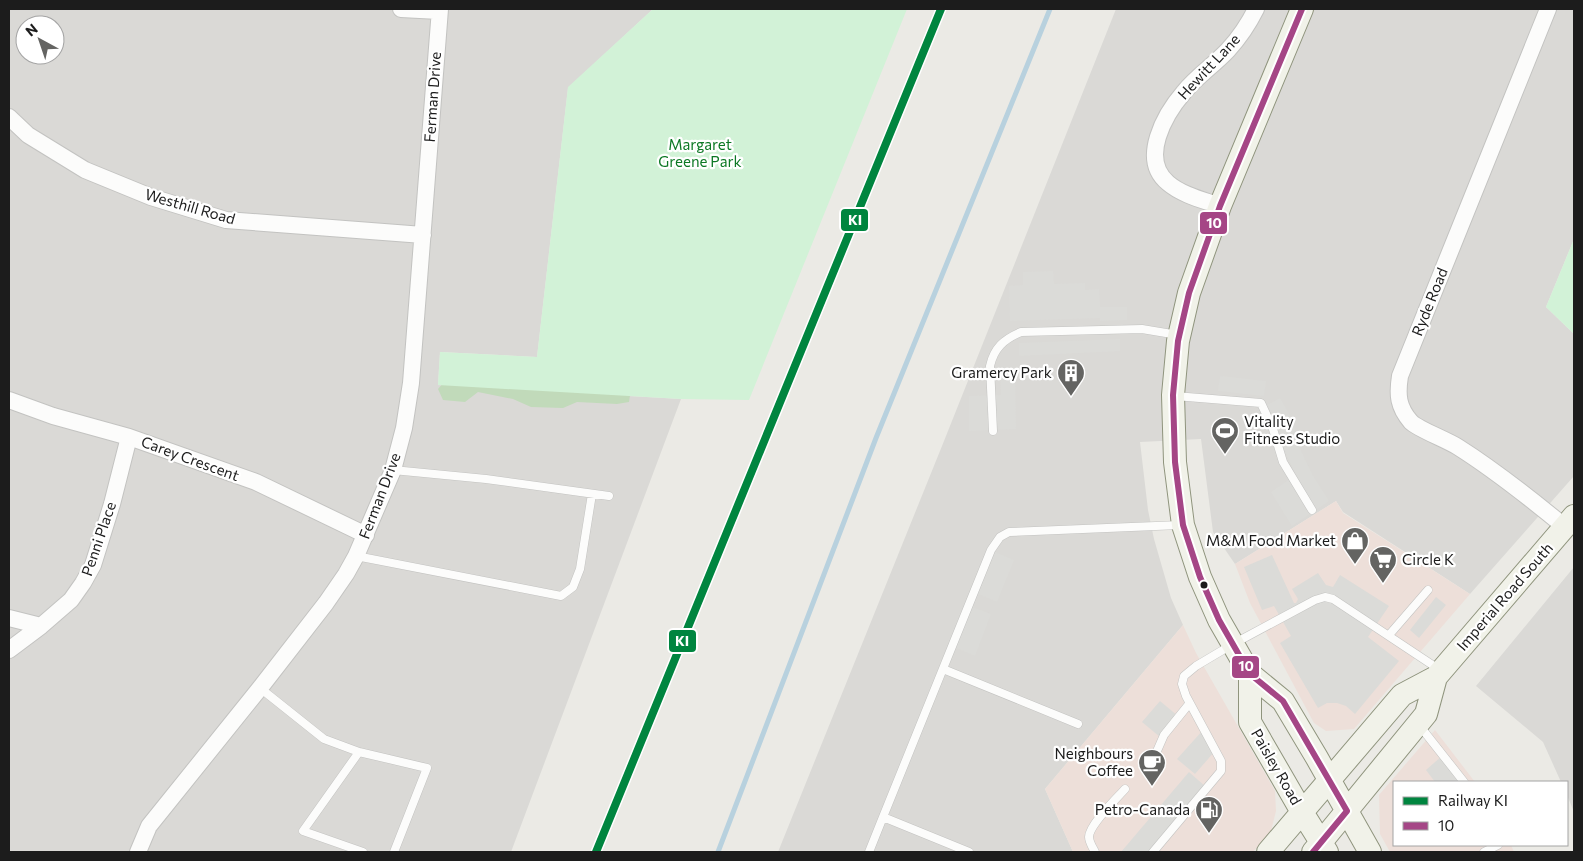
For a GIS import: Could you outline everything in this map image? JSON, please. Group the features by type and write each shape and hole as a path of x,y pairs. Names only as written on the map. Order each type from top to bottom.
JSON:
{"main road":[{"name":"Paisley Road","path":"1302,9 1220,206 1189,293 1180,335 1173,395 1175,462 1183,525 1200,577 1219,620 1250,674 1283,702 1330,780 1370,852"},
{"name":"Imperial Road South","path":"1268,852 1402,695 1439,674 1570,521"},
{"name":"Paisley Road","path":"1250,674 1250,722 1302,812 1320,849"},
{"name":"Imperial Road South","path":"1320,849 1347,810 1426,714 1439,674"}],"street":[{"path":"401,9 440,10"},
{"name":"Hewitt Lane","path":"1220,206 1182,192 1167,183 1158,172 1154,155 1158,135 1168,114 1184,92 1232,45 1256,9"},
{"name":"Ryde Road","path":"1548,9 1400,376 1398,393 1402,410 1413,424 1448,440 1570,521"},
{"name":"Ferman Drive","path":"138,852 149,826 260,688 343,579 356,556 393,470 404,428 411,383 440,10"},
{"name":"Westhill Road","path":"9,117 28,135 85,170 151,197 226,220 423,235"},
{"name":"Carey Crescent","path":"9,400 53,416 129,437 256,482 366,534"},
{"name":"Penni Place","path":"9,650 42,626 71,600 83,583 93,565 112,504 129,437"},
{"path":"9,618 42,626"}],"lane":[{"path":"993,431 990,366 992,356 999,345 1011,336 1021,332 1142,329 1180,335"},
{"path":"1173,395 1261,404 1273,429 1283,462 1312,510"},
{"path":"393,470 486,479 609,496"},
{"path":"356,556 561,596 572,587 580,569 592,494"},
{"path":"869,852 991,550 1000,537 1009,532 1183,525"},
{"path":"1388,635 1428,590"},
{"path":"1153,852 1221,771 1221,761 1189,704 1182,684 1184,676 1196,666 1315,600 1325,597 1334,599 1388,635 1439,674"},
{"path":"943,669 1078,724"},
{"path":"260,688 324,739 359,752 428,768 394,852"},
{"path":"1149,760 1157,751 1164,735 1189,704"},
{"path":"1419,724 1463,781"},
{"path":"359,752 303,831 363,852"},
{"path":"1095,852 1089,840 1089,834 1093,826 1125,789"},
{"path":"883,817 970,852"},
{"path":"1484,852 1496,846"}],"shaded area":[{"path":"9,9 653,9 568,88 537,357 440,352 438,385 681,399 511,852 9,852"},
{"path":"1116,9 1574,9 1574,239 1546,307 1574,334 1574,476 1470,594 1343,512 1336,501 1235,564 1213,532 1201,439 1140,442 1148,510 1154,539 1171,598 1183,625 1045,789 1073,852 778,852 942,446"},
{"path":"1053,271 1054,284 1085,283 1085,290 1099,289 1100,307 1127,307 1127,320 1100,321 1100,318 1010,321 1009,286 1023,285 1023,272"},
{"path":"1120,339 1120,351 1019,356 1019,343"},
{"path":"1000,368 1015,368 1016,429 969,431 969,396 1001,395"},
{"path":"1220,376 1266,381 1264,396 1218,391"},
{"path":"1280,398 1293,421 1300,449 1313,476 1329,501 1292,526 1271,492 1296,475 1286,454 1279,429 1267,405"},
{"path":"1336,501 1343,513 1470,594 1354,729 1326,731 1314,723 1250,603 1235,564"},
{"path":"993,551 1014,560 997,602 976,593"},
{"path":"1272,555 1294,603 1298,599 1292,589 1318,573 1326,585 1333,587 1340,575 1389,606 1368,637 1399,661 1355,714 1346,706 1337,703 1327,703 1318,708 1280,643 1291,636 1274,606 1262,610 1244,567"},
{"path":"1574,567 1574,812 1568,797 1568,781 1561,781 1543,742 1476,686"},
{"path":"1436,597 1446,605 1419,638 1410,630"},
{"path":"970,606 991,614 975,656 954,647"},
{"path":"1183,625 1196,653 1275,791 1276,811 1271,831 1253,852 1073,852 1045,789"},
{"path":"1160,701 1178,716 1160,737 1142,722"},
{"path":"1203,730 1215,751 1195,774 1177,759"},
{"path":"1435,730 1474,781 1393,781 1393,846 1511,846 1514,852 1390,852 1380,834 1379,795"},
{"path":"1443,755 1463,781 1434,781 1426,770"},
{"path":"1189,772 1206,787 1151,852 1121,852"}],"green space":[{"name":"Margaret Greene Park","path":"653,9 907,9 749,400 681,399 438,385 440,352 537,357 568,87"},
{"path":"1574,239 1574,334 1546,307"},
{"path":"457,367 631,389 629,402 617,404 577,402 563,408 531,407 513,399 478,392 465,402 443,400 438,389"}],"waterway":[{"path":"718,852 876,438 1050,9"}],"rail line":[{"name":"KI","path":"596,852 941,9"}],"transit line":[{"name":"10","path":"1302,9 1220,206 1189,293 1178,341 1173,395 1175,462 1183,525 1200,577 1219,620 1250,674 1283,701 1347,811 1313,852"}],"place":[{"name":"Gramercy Park","path":"1071,397"},
{"name":"Vitality Fitness Studio","path":"1225,455"},
{"name":"M&M Food Market","path":"1355,565"},
{"name":"Circle K","path":"1383,584"},
{"name":"Neighbours Coffee","path":"1152,787"},
{"name":"Petro-Canada","path":"1209,834"}]}
